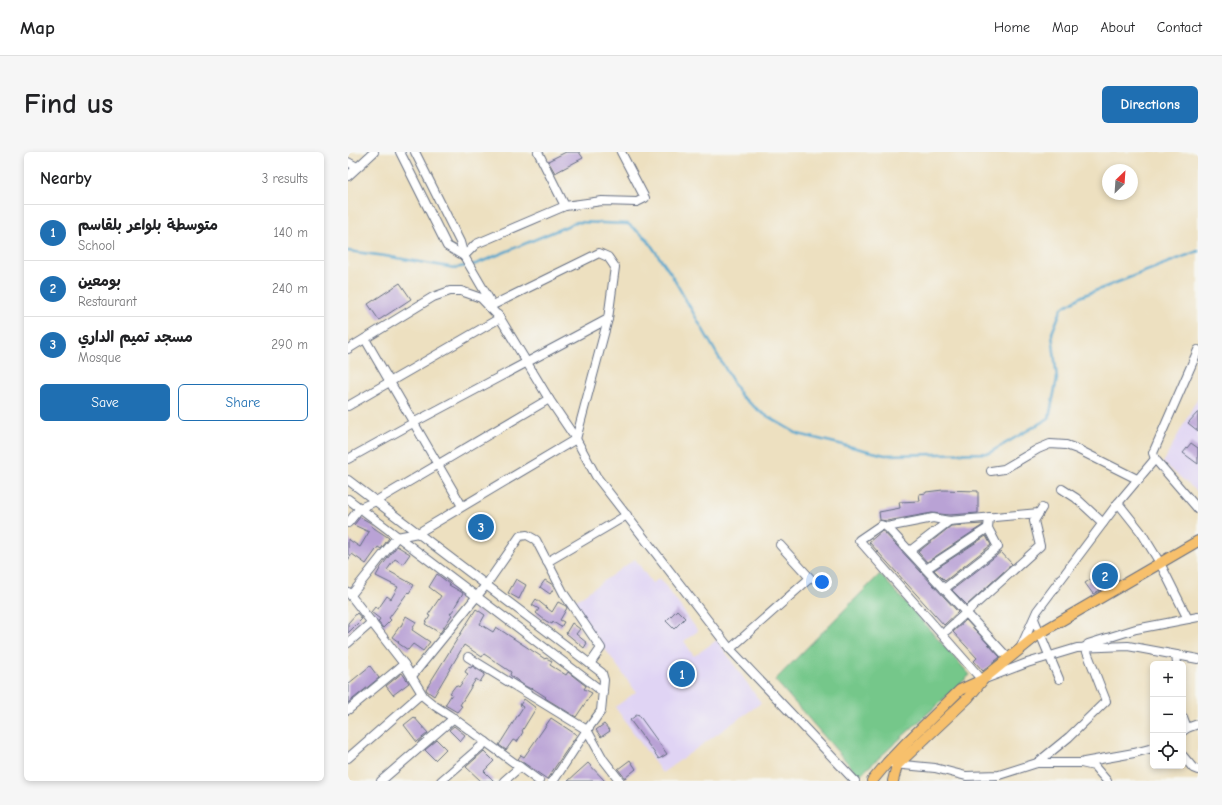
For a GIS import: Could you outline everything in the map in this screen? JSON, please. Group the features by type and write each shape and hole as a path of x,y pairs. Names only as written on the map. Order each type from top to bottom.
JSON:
{"main road":[{"path":"893,781 897,765 968,698 982,680 1008,658 1040,633 1198,541"},
{"path":"872,781 887,763 960,690 982,680"}],"street":[{"path":"348,176 374,152"},
{"path":"400,152 447,246 464,256"},
{"path":"415,152 460,242 464,256 491,306 500,318 549,399 576,439 596,476 730,649 855,781"},
{"path":"538,152 565,206"},
{"path":"464,256 476,244 565,206 602,201 637,202 645,198 621,152"},
{"path":"348,162 357,167"},
{"path":"491,306 599,253 608,257 615,267 608,319 576,439 418,533 397,537 350,593 404,664 424,697 539,781"},
{"path":"348,349 432,297 450,291 461,291 481,298 491,306"},
{"path":"348,406 500,318"},
{"path":"348,459 608,319"},
{"path":"365,339 462,506"},
{"path":"1198,350 1153,453 1155,459 1198,509"},
{"path":"348,523 360,508 376,501 549,399"},
{"path":"991,471 1004,469 1038,449 1050,444 1066,445 1077,449 1139,480"},
{"path":"1020,649 1037,611 1118,503 1139,480 1155,459"},
{"path":"348,480 602,674 604,680 601,711 552,781"},
{"path":"1062,489 1076,498 1103,523"},
{"path":"348,499 603,692"},
{"path":"1118,503 1141,532 1160,563 1188,619"},
{"path":"887,527 933,518 949,521 1040,510 1034,521 1040,546 947,630"},
{"path":"547,562 627,515"},
{"path":"944,589 998,547 988,528 989,517"},
{"path":"910,551 949,521"},
{"path":"1008,658 887,527 881,525 859,540 982,680 1050,656 1081,648 1136,629 1198,617"},
{"path":"926,569 988,528"},
{"path":"412,676 486,585 520,536 527,535 536,540 564,594 601,648 590,664"},
{"path":"730,649 810,578 780,545"},
{"path":"1034,619 1059,679"},
{"path":"348,643 372,622"},
{"path":"1081,648 1128,646 1198,659"},
{"path":"1037,763 1069,737 1106,700 1081,648"},
{"path":"1176,655 1177,661"},
{"path":"468,657 587,730 603,759 620,781"},
{"path":"348,710 404,664"},
{"path":"348,758 422,694"},
{"path":"381,781 454,718"},
{"path":"1186,729 1198,724"},
{"path":"441,781 486,742"},
{"path":"887,763 935,768 966,776 999,775 1037,763 1081,763 1150,749"},
{"path":"1186,760 1193,768 1198,770"},
{"path":"1081,763 1094,766 1107,781"},
{"path":"504,781 520,767"}],"shaded area":[{"path":"1198,397 1198,492 1163,463"},
{"path":"635,559 652,583 660,578 698,631 684,641 694,656 717,640 761,703 662,773 615,707 636,692 572,603"}],"green space":[{"path":"880,574 970,675 859,776 775,680"}],"building":[{"path":"566,152 579,152 583,158 555,173 548,161"},
{"path":"400,283 411,299 379,320 368,304"},
{"path":"1198,412 1198,431 1188,423"},
{"path":"1191,443 1198,448 1198,464 1183,453"},
{"path":"943,490 978,491 978,513 949,515 932,513 887,521 880,520 879,512 900,508 899,502 920,501 919,494"},
{"path":"360,517 372,524 371,526 389,538 381,549 378,547 366,564 352,554 348,560 348,539 360,547 369,532 354,525"},
{"path":"983,524 927,562 918,552 951,526"},
{"path":"882,531 958,612 944,625 869,542"},
{"path":"986,536 991,545 945,581 934,570"},
{"path":"397,546 410,554 403,564 395,559 387,570 414,585 389,618 391,620 383,628 378,622 380,619 371,612 375,607 378,609 387,596 391,599 398,587 376,576"},
{"path":"1001,552 1012,564 967,605 952,590"},
{"path":"1108,565 1118,580 1093,594 1085,583 1103,571 1102,569"},
{"path":"437,574 450,584 449,585 463,593 450,614 452,615 440,633 425,624 430,616 428,615 441,596 429,587"},
{"path":"516,579 526,585 519,599 508,593"},
{"path":"545,580 553,585 554,588 550,594 540,587"},
{"path":"536,599 552,612 558,602 566,606 567,608 560,620 564,622 561,627 553,622 552,624 546,621 536,613 539,609 532,605"},
{"path":"476,609 485,615 480,624 493,632 496,627 545,659 546,658 552,661 550,665 566,675 568,672 586,686 584,689 592,693 576,717 532,688 531,689 525,686 510,675 511,672 484,654 482,657 464,645 434,696 427,691 426,689"},
{"path":"677,610 685,618 674,629 666,621"},
{"path":"357,613 362,619 348,633 348,623"},
{"path":"406,616 416,622 412,630 430,642 423,651 413,644 408,650 392,637 401,626"},
{"path":"966,620 1000,657 983,671 974,661 977,658 953,632"},
{"path":"572,623 580,629 576,634 587,643 584,648 566,633"},
{"path":"370,666 379,678 348,703 348,684"},
{"path":"472,666 485,674 480,682 476,679 460,705 462,706 457,712 445,705 452,694 450,693 456,685 459,687 468,674 465,672 468,667 471,668"},
{"path":"402,673 409,683 393,695 386,686"},
{"path":"524,699 536,708 517,742 513,740 506,750 499,745 523,707 520,705"},
{"path":"638,714 667,754 659,759 630,720"},
{"path":"414,717 428,733 417,742 404,725"},
{"path":"551,718 577,735 547,779 518,759 521,755 524,757"},
{"path":"604,724 610,731 601,737 596,730"},
{"path":"454,726 465,735 460,741 449,730"},
{"path":"437,740 446,749 435,760 425,750"},
{"path":"484,751 494,761 484,771 494,781 481,781 466,767"},
{"path":"630,760 636,769 625,778 618,769"},
{"path":"588,763 605,781 568,781"}],"waterway":[{"path":"348,251 455,268 476,264 577,222 628,224 646,238 671,274 741,396 762,413 798,434 885,455 989,453 1049,418 1057,379 1052,333 1062,308 1082,296 1198,251"}],"place":[{"name":"مسجد تميم الداري","path":"481,527"},
{"name":"بومعين","path":"1105,576"},
{"name":"متوسطة بلواعر بلقاسم","path":"682,674"}]}
